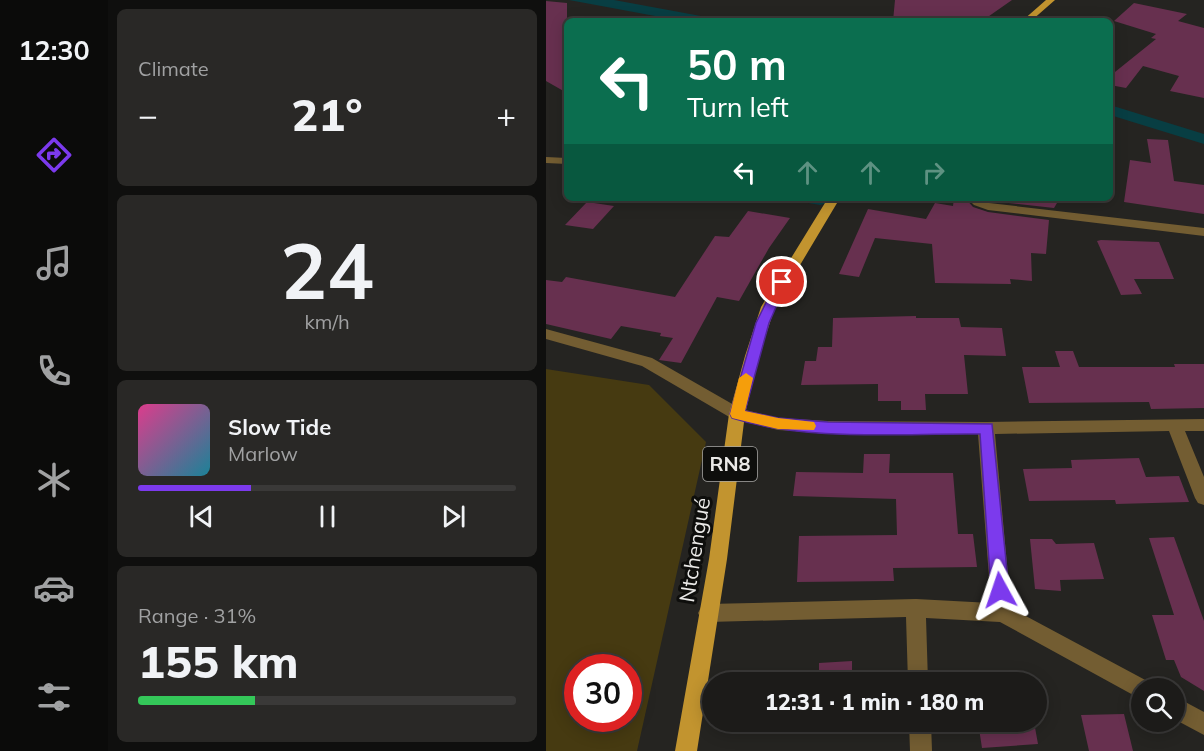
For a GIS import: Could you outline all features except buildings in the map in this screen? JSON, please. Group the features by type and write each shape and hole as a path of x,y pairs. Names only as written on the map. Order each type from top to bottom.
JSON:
{"main road":[{"path":"1030,18 1051,0"},
{"name":"Ntchengué","path":"686,751 737,414 752,356 768,307 832,201"}],"street":[{"path":"546,160 564,160"},
{"path":"976,201 988,206 1204,232"},
{"path":"546,334 647,362 737,414 778,424 828,427 986,428 1204,425"},
{"path":"1175,426 1204,498"},
{"path":"986,428 1002,613"},
{"path":"708,613 916,608 1002,613 1131,683"},
{"path":"916,608 918,672"},
{"path":"1185,714 1204,724"},
{"path":"920,732 921,751"}],"shaded area":[{"path":"546,369 649,385 706,442 642,729 642,654 564,654 564,732 641,732 637,751 546,751"}],"water":[{"path":"569,0 614,0 712,18 666,18"}],"waterway":[{"path":"1113,111 1204,139"}],"slow traffic":[{"path":"746,378 737,414 778,424 809,426"}],"route":[{"path":"782,282 768,307 737,414 778,424 828,427 986,428 1000,590"}]}
